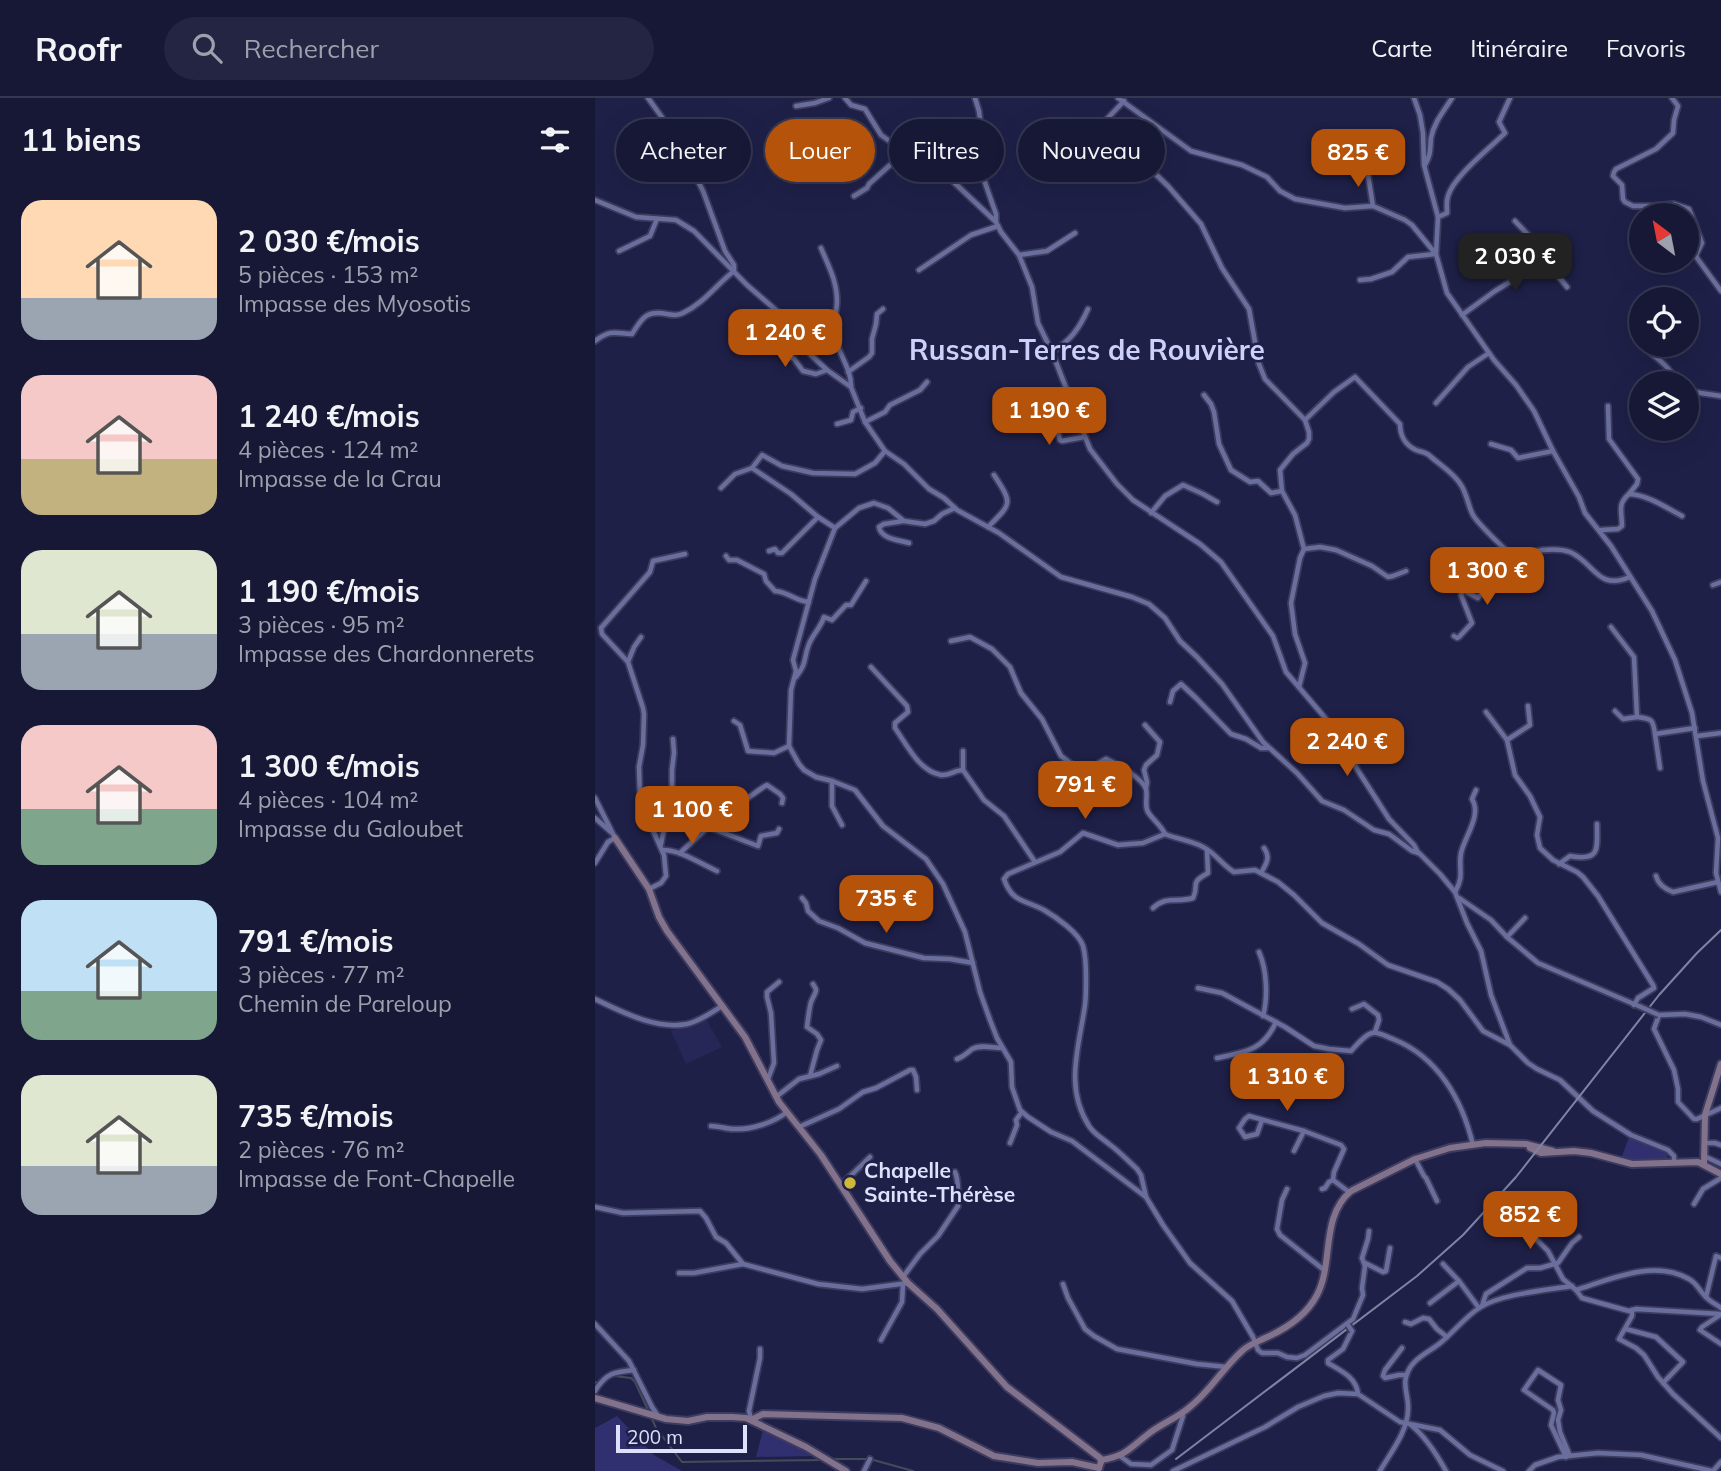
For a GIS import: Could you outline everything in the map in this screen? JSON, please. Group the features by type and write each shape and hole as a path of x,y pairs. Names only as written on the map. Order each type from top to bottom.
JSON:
{"street":[{"path":"647,98 674,134 703,191 726,258"},
{"path":"796,107 829,98"},
{"path":"845,98 851,105 865,109 881,135 889,141"},
{"path":"975,98 983,145 981,167 997,224"},
{"path":"1414,98 1423,134 1424,165 1438,217 1436,254"},
{"path":"1424,165 1431,152 1431,138 1439,116 1452,98"},
{"path":"1438,217 1447,213 1449,192 1456,183 1505,133 1499,122 1510,98"},
{"path":"1672,98 1678,106 1673,133 1656,149 1616,169 1613,176 1622,185 1623,199 1633,206 1674,204 1689,209 1702,243 1697,258 1721,291"},
{"path":"1106,119 1121,99 1191,152 1242,165 1267,177 1280,191 1295,199 1345,208 1374,206 1405,220 1436,254 1447,293 1534,411 1585,513 1600,530 1652,611 1675,660 1695,727 1703,781 1718,838 1716,873 1721,892"},
{"path":"854,196 867,188 889,166"},
{"path":"1367,169 1374,206"},
{"path":"953,182 997,224 1019,255 1032,286 1038,323 1090,449 1133,500 1200,544 1221,562 1273,636 1286,672 1332,726 1389,819 1455,892 1481,951 1491,995 1510,1045"},
{"path":"1164,182 1201,224 1222,268 1249,309 1259,363 1265,379 1305,419 1309,439 1280,470 1282,491 1294,515 1304,549 1291,603 1296,634 1305,663 1299,688"},
{"path":"595,200 636,217 676,220 694,231 734,265 734,271 754,292 793,325 811,355 851,387"},
{"path":"619,251 650,236 657,219"},
{"path":"1515,221 1542,251 1545,260 1567,287"},
{"path":"919,270 971,235 997,224"},
{"path":"1019,255 1047,251 1075,233"},
{"path":"821,248 835,282 837,303 833,332 852,379 851,387 865,422 885,451 955,508 999,533 1061,577 1149,604 1165,618 1180,641 1222,684 1263,742 1297,773 1322,801 1343,810 1374,830 1389,834 1419,853"},
{"path":"1360,280 1392,272 1408,257 1436,254"},
{"path":"1462,315 1545,260"},
{"path":"595,341 612,331 632,334 645,316 651,313 681,315 699,304 734,271"},
{"path":"848,372 872,353 877,314 883,309"},
{"path":"1052,352 1074,335 1088,309"},
{"path":"742,334 772,342 794,359 803,371 816,374 827,370"},
{"path":"1436,403 1468,367 1489,353"},
{"path":"1656,357 1671,371"},
{"path":"1305,419 1355,377 1400,424 1404,440 1412,448 1429,454 1434,461 1451,472 1461,485 1472,513 1481,526 1511,553 1555,549 1570,552 1610,582 1630,577"},
{"path":"865,422 885,412 890,405 920,390 927,382"},
{"path":"1699,393 1721,396"},
{"path":"1204,395 1214,412 1219,444 1231,470 1250,482 1258,481 1271,493 1282,491"},
{"path":"1040,405 1056,426 1060,440 1084,437"},
{"path":"1600,530 1618,529 1622,526 1620,508 1623,499 1637,484 1638,479 1609,439 1608,406"},
{"path":"837,424 851,419 853,412 860,408"},
{"path":"1491,444 1511,450 1518,458 1553,451"},
{"path":"721,488 734,474 752,468 762,455 782,466 813,473 855,474 875,463 885,451"},
{"path":"752,468 835,528"},
{"path":"988,527 1007,508 1008,501 994,475"},
{"path":"1151,513 1165,496 1183,485 1217,502"},
{"path":"1628,495 1639,495 1682,516"},
{"path":"904,521 888,508 874,503 859,508 835,528 815,579 793,660 796,671 792,690 789,746 804,770 816,777 855,790 883,826 926,859 933,868 950,896 965,932 990,1020 1011,1062 1013,1092 1023,1112 1051,1132 1072,1141 1146,1197"},
{"path":"909,543 881,534 879,527 904,521 925,524 955,508"},
{"path":"769,551 775,549 782,552 818,517"},
{"path":"1304,549 1320,547 1336,550 1372,566 1388,577 1406,570"},
{"path":"1454,636 1459,638 1472,624 1461,595 1463,590 1478,598 1499,569 1524,559 1533,552"},
{"path":"649,889 661,883 666,876 661,848 640,796 639,767 644,714 628,662 602,634 601,628 650,572 653,561 685,554"},
{"path":"726,556 729,560 737,560 764,574 766,581 775,591 784,591 800,601 810,602"},
{"path":"793,681 805,666 808,646 821,627 824,617 832,620 846,605 851,605 866,581"},
{"path":"1713,585 1721,582"},
{"path":"1611,627 1635,657 1637,717"},
{"path":"628,662 641,637"},
{"path":"951,641 970,637 992,649 1010,667 1021,693 1042,719 1061,756 1073,765 1091,771 1106,759 1142,782 1146,789"},
{"path":"871,667 907,706 908,712 895,723 895,729 915,758 940,775 963,770"},
{"path":"1170,702 1173,691 1181,684 1231,734 1261,748 1269,747"},
{"path":"1507,740 1530,725 1528,706"},
{"path":"1615,711 1623,719 1637,717 1653,722 1660,768"},
{"path":"1486,712 1507,740 1515,775 1530,796 1540,817 1537,835 1540,848 1559,864 1583,877 1653,985 1654,988 1638,998 1634,1005"},
{"path":"734,721 740,725 748,751 774,753 789,746"},
{"path":"1145,725 1160,742 1157,755 1146,765 1146,809 1165,834"},
{"path":"1655,734 1695,727"},
{"path":"1697,736 1721,733"},
{"path":"661,848 665,824 674,807 673,739"},
{"path":"963,751 963,770 984,800 1004,816 1035,863"},
{"path":"832,781 832,806 842,825"},
{"path":"674,804 692,803 710,791 716,794 723,805 738,805 767,785 780,794 782,803"},
{"path":"1455,892 1462,877 1460,860 1475,813 1476,805 1472,799 1476,790"},
{"path":"595,798 613,835 649,889 667,930 745,1037 776,1097 821,1155 905,1282 937,1309 1007,1387 1100,1466"},
{"path":"595,818 613,835"},
{"path":"1559,864 1570,856 1581,858 1595,854 1598,850 1597,824"},
{"path":"680,853 708,827 758,846 761,836 773,835 779,829"},
{"path":"1369,1231 1363,1260 1363,1295 1353,1319 1297,1358 1278,1353 1262,1353 1258,1350 1232,1301 1190,1264 1163,1225 1146,1197 1137,1169 1091,1129 1085,1119 1074,1077 1086,1004 1083,944 1076,934 1055,917 1041,908 1021,901 1007,889 1004,877 1061,852 1083,833 1118,845 1143,843 1165,834 1196,843 1234,872 1255,870 1278,881 1322,923 1359,943 1388,965 1437,982 1460,1000 1483,1031 1510,1045 1537,1069 1560,1080 1593,1111 1631,1135 1668,1150 1674,1156 1674,1162"},
{"path":"595,863 613,835"},
{"path":"661,848 680,853 716,871"},
{"path":"1261,873 1268,858 1264,848"},
{"path":"1153,908 1171,898 1193,898 1199,878 1208,873 1207,849"},
{"path":"1656,876 1658,883 1677,892 1718,882"},
{"path":"802,898 808,911 819,921 865,943 924,958 973,963"},
{"path":"1458,898 1492,920 1507,937 1538,963 1659,1014 1701,1017 1721,1026"},
{"path":"1507,937 1525,918"},
{"path":"1259,952 1264,969 1263,1016"},
{"path":"767,1080 774,1063 767,992 779,982"},
{"path":"810,1076 821,1040 807,1027 810,1005 816,989 813,984"},
{"path":"1199,988 1222,993 1314,1045 1351,1051 1375,1032 1419,1052 1440,1073 1458,1103 1473,1145"},
{"path":"595,999 617,1010 664,1024 686,1024 722,1006"},
{"path":"1352,1009 1364,1004 1378,1014 1375,1032"},
{"path":"1659,1014 1654,1029 1674,1070 1678,1102 1694,1119 1721,1108"},
{"path":"1217,1058 1251,1051 1266,1039 1276,1022"},
{"path":"957,1059 975,1047 1003,1048"},
{"path":"1704,1164 1705,1115 1721,1064"},
{"path":"776,1097 799,1079 838,1066"},
{"path":"799,1127 839,1109 863,1092 909,1070 913,1070 916,1077 917,1090"},
{"path":"711,1126 733,1129 756,1126 787,1112"},
{"path":"1010,1143 1017,1125 1016,1120 1023,1112"},
{"path":"1262,1120 1257,1134 1247,1138 1239,1128 1246,1116 1262,1120 1304,1131 1341,1145 1344,1149 1333,1180 1322,1189"},
{"path":"1294,1151 1304,1131"},
{"path":"1703,1143 1721,1145"},
{"path":"751,1420 763,1414 902,1418 939,1428 994,1456 1038,1463 1072,1462 1100,1466 1128,1452 1148,1434 1192,1406 1243,1350 1284,1329 1303,1315 1319,1292 1332,1224 1349,1192 1415,1159 1439,1151 1473,1145 1515,1144 1541,1153 1591,1153 1632,1164 1698,1162 1721,1176 1703,1189 1694,1204"},
{"path":"1704,1156 1720,1162"},
{"path":"841,1186 870,1157"},
{"path":"1415,1159 1437,1201"},
{"path":"881,1340 902,1302 905,1282 920,1254 938,1236 958,1206 959,1180 955,1172"},
{"path":"1333,1180 1349,1192"},
{"path":"1287,1189 1276,1229 1324,1270"},
{"path":"595,1207 623,1213 699,1211 716,1237 726,1243 743,1264"},
{"path":"1510,1229 1525,1230 1537,1240 1548,1251 1563,1279 1582,1298 1629,1311 1636,1308 1721,1314"},
{"path":"1380,1471 1407,1423 1409,1407 1405,1381 1412,1363 1447,1337 1480,1307 1486,1294 1527,1268 1558,1263 1579,1237"},
{"path":"1363,1260 1370,1267 1386,1271 1390,1248"},
{"path":"1706,1297 1716,1256 1721,1258"},
{"path":"679,1273 743,1264 818,1284 862,1289 905,1282"},
{"path":"1443,1264 1480,1307"},
{"path":"1480,1307 1513,1297 1574,1288 1622,1275 1672,1271 1691,1279 1706,1297 1721,1308"},
{"path":"1430,1303 1459,1281"},
{"path":"1062,1284 1085,1329 1117,1349 1227,1367"},
{"path":"1632,1310 1632,1316 1619,1339 1644,1355 1663,1383 1721,1438"},
{"path":"1721,1314 1700,1330 1721,1344"},
{"path":"1405,1322 1411,1324 1423,1318 1429,1319 1447,1337"},
{"path":"595,1324 619,1348 634,1370 656,1416"},
{"path":"1347,1325 1352,1332 1343,1349 1328,1360 1328,1363 1347,1374 1358,1394"},
{"path":"1626,1329 1656,1337 1683,1362 1663,1383"},
{"path":"1402,1348 1383,1376 1406,1375"},
{"path":"751,1420 749,1410 760,1349"},
{"path":"595,1391 607,1376 634,1370"},
{"path":"1538,1370 1561,1385 1558,1400 1561,1410 1558,1420 1568,1456 1551,1425 1553,1410 1524,1390 1538,1370"},
{"path":"1173,1471 1265,1427 1298,1407 1338,1393 1358,1394 1400,1422 1440,1430 1470,1455 1503,1471"},
{"path":"595,1398 666,1419 688,1421 707,1417 733,1417 751,1420 846,1471"},
{"path":"1120,1456 1131,1464 1151,1465 1172,1450 1182,1413"},
{"path":"1407,1423 1417,1429 1445,1471"},
{"path":"1529,1471 1535,1465 1558,1457 1598,1453 1641,1455 1713,1471 1721,1462"},
{"path":"864,1471 870,1459"}],"shaded area":[{"path":"706,1019 722,1047 686,1064 671,1031"},
{"path":"1629,1137 1668,1153 1667,1161 1636,1164 1621,1159"},
{"path":"617,1416 654,1455 682,1471 595,1471 595,1428"},
{"path":"763,1430 811,1453 813,1456 756,1457"}],"waterway":[{"path":"614,1376 631,1378 648,1410"},
{"path":"652,1419 682,1462 823,1460"},
{"path":"832,1459 870,1459 913,1471"}],"railway":[{"path":"1176,1459 1417,1276 1463,1235 1516,1177 1659,995 1721,930"}],"place":[{"name":"Chapelle Sainte-Thérèse","path":"850,1183"}],"district":[{"name":"Russan-Terres de Rouvière","path":"1087,350"}]}
